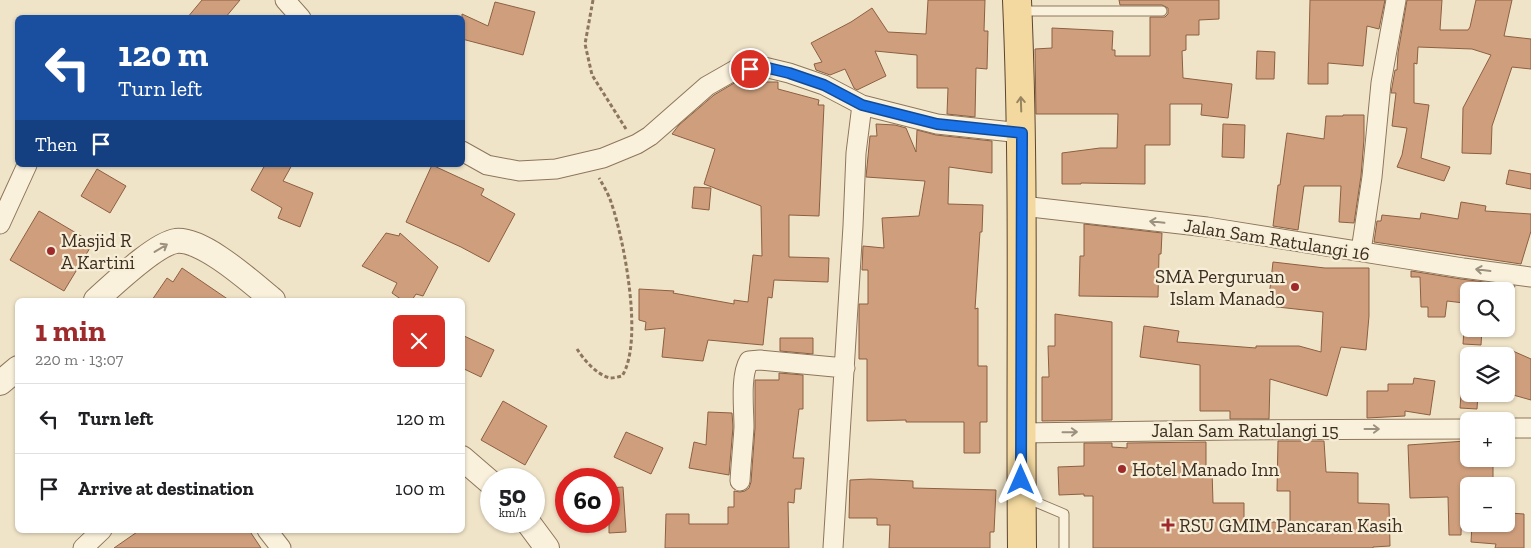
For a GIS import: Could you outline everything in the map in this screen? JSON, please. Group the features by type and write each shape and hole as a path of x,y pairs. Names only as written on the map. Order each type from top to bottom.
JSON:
{"main road":[{"path":"1017,5 1022,133 1022,548"}],"street":[{"path":"285,0 298,15"},
{"path":"1361,251 1372,177 1381,83 1396,0"},
{"path":"465,153 487,166 519,171 556,170 603,158 637,144 650,136 707,86 735,70 764,67 824,85 862,105 937,124 1022,133"},
{"path":"833,548 856,153 862,105"},
{"path":"0,224 26,167"},
{"name":"Jalan Sam Ratulangi 16","path":"1022,206 1207,227 1531,277"},
{"path":"98,298 138,263 167,244 177,241 197,244 234,268 271,298"},
{"path":"740,481 744,429 744,377 749,361 760,360 844,368"},
{"path":"0,383 15,370"},
{"path":"1515,428 1531,428"},
{"name":"Jalan Sam Ratulangi 15","path":"1021,433 1460,429"},
{"path":"465,461 480,474"},
{"path":"83,548 99,533"},
{"path":"269,533 281,548"},
{"path":"536,533 547,548"}],"lane":[{"path":"1017,5 1162,11"},
{"path":"1021,496 1064,514 1064,548"}],"path":[{"path":"593,0 585,44 592,75 612,109 637,144"},
{"path":"577,349 583,358 600,374 609,378 615,378 622,376 625,371 631,344 628,277 619,229 610,200 591,161"}],"building":[{"path":"202,0 240,0 228,15 190,15"},
{"path":"928,0 985,0 984,31 988,31 987,69 976,68 975,117 947,114 948,88 917,88 917,55 875,51 886,76 857,90 854,88 845,69 830,75 816,70 814,64 822,62 811,43 851,22 872,8 888,32 926,34"},
{"path":"1119,0 1219,0 1219,19 1199,20 1199,35 1186,35 1186,50 1182,51 1183,78 1232,84 1228,118 1201,115 1202,104 1170,104 1170,145 1145,145 1145,184 1062,184 1062,153 1100,148 1117,148 1118,114 1036,114 1035,49 1052,48 1052,28 1113,31 1112,50 1115,50 1115,56 1150,56 1150,17 1165,17 1168,14 1168,8 1162,5 1120,5"},
{"path":"1310,0 1385,0 1379,29 1367,26 1363,66 1328,63 1328,84 1308,84"},
{"path":"1407,0 1442,0 1440,30 1468,30 1476,0 1512,0 1504,36 1531,39 1531,69 1512,67 1492,126 1491,154 1462,153 1463,108 1491,55 1472,49 1418,47 1417,64 1414,63 1414,103 1429,105 1421,158 1450,167 1444,181 1397,167 1402,155 1407,128 1392,126 1396,93 1391,93 1395,70 1397,70"},
{"path":"495,2 535,12 523,55 465,40 465,15 488,26"},
{"path":"1257,51 1275,52 1274,79 1256,79"},
{"path":"736,82 778,82 778,89 819,100 818,105 824,105 819,216 789,215 789,257 829,258 828,282 774,280 772,298 768,297 763,345 708,340 703,361 662,357 665,328 645,330 646,322 639,320 639,289 674,291 673,293 734,304 734,300 748,302 753,255 762,256 761,206 704,184 715,149 672,134 679,125 714,95"},
{"path":"1364,115 1361,176 1354,223 1339,222 1341,186 1304,186 1298,230 1273,226 1287,133 1324,139 1326,116"},
{"path":"876,124 895,125 906,128 916,152 917,130 936,135 992,141 992,173 949,167 948,204 983,205 975,309 978,308 978,366 987,366 987,422 980,422 980,453 964,453 964,422 867,421 867,359 859,359 859,304 868,304 868,270 862,270 863,246 884,248 882,218 919,216 925,181 866,177 870,136 877,136"},
{"path":"1223,124 1245,125 1244,158 1222,157"},
{"path":"264,167 291,167 283,181 313,193 300,227 278,218 282,208 251,190"},
{"path":"431,167 436,167 484,189 481,195 515,214 489,262 406,222"},
{"path":"97,169 126,186 110,213 81,196"},
{"path":"1509,170 1531,174 1531,189 1506,184"},
{"path":"694,187 711,188 709,210 692,208"},
{"path":"1461,202 1486,206 1485,211 1531,214 1531,231 1521,264 1374,242 1377,221 1381,221 1382,215 1420,219 1421,213 1458,219"},
{"name":"Masjid R A Kartini","path":"39,211 93,243 64,291 10,260"},
{"path":"1084,224 1162,233 1161,254 1159,254 1158,297 1079,296 1080,256 1084,256"},
{"path":"386,233 399,236 400,233 438,267 423,296 416,294 413,298 399,298 392,293 397,283 362,266"},
{"path":"1273,262 1325,268 1369,268 1369,316 1366,350 1341,347 1327,396 1270,379 1269,419 1230,419 1230,411 1200,411 1200,365 1140,357 1144,326 1179,331 1177,342 1256,348 1256,346 1299,346 1321,352 1323,312 1268,306"},
{"path":"182,268 226,298 153,298 167,278 173,282"},
{"path":"1411,271 1484,282 1460,282 1460,303 1447,301 1445,317 1428,317 1428,307 1421,307 1420,277 1411,277"},
{"path":"1055,314 1112,322 1112,420 1042,421 1042,377 1049,377 1048,346 1055,346"},
{"path":"465,336 494,350 481,377 465,369"},
{"path":"1463,337 1482,337 1481,345 1463,344"},
{"path":"780,338 813,338 813,354 780,351"},
{"path":"1515,352 1531,359 1531,400 1515,396"},
{"path":"779,373 803,375 803,409 799,409 793,458 804,458 801,489 795,489 794,503 788,502 789,548 665,548 666,514 689,514 689,524 728,524 728,507 734,507 734,491 745,491 749,488 751,482 755,428 755,380 779,380"},
{"path":"1414,378 1435,381 1430,415 1405,411 1405,416 1367,418 1367,391 1388,391 1388,384 1413,384"},
{"path":"503,401 547,426 525,465 481,440"},
{"path":"1460,402 1477,402 1477,409 1460,408"},
{"path":"708,412 732,413 733,427 729,475 689,468 694,442 706,445"},
{"path":"626,432 663,448 651,474 614,457"},
{"path":"1278,441 1324,441 1326,472 1358,473 1358,503 1389,504 1390,546 1373,548 1093,548 1093,496 1084,496 1084,494 1059,495 1058,467 1084,466 1084,443 1112,443 1112,447 1127,448 1127,443 1206,442 1206,471 1212,470 1213,503 1244,503 1244,522 1290,522 1290,491 1277,491"},
{"path":"1460,441 1460,467 1493,467 1493,477 1460,477 1461,535 1449,535 1448,497 1410,498 1408,445"},
{"path":"850,480 913,481 913,488 996,490 994,532 990,532 990,548 889,548 890,525 877,525 877,518 849,518"},
{"path":"620,487 623,487 626,532 620,532"},
{"path":"1515,513 1524,514 1524,548 1495,548 1496,544 1471,542 1472,532 1515,532"},
{"path":"136,533 251,533 261,548 114,548"}],"place":[{"name":"Masjid R A Kartini","path":"51,251"},
{"name":"SMA Perguruan Islam Manado","path":"1295,287"},
{"name":"Hotel Manado Inn","path":"1122,469"},
{"name":"RSU GMIM Pancaran Kasih","path":"1168,525"}],"route":[{"path":"750,69 764,67 789,73 824,85 862,105 937,124 1022,133 1021,480"}]}
